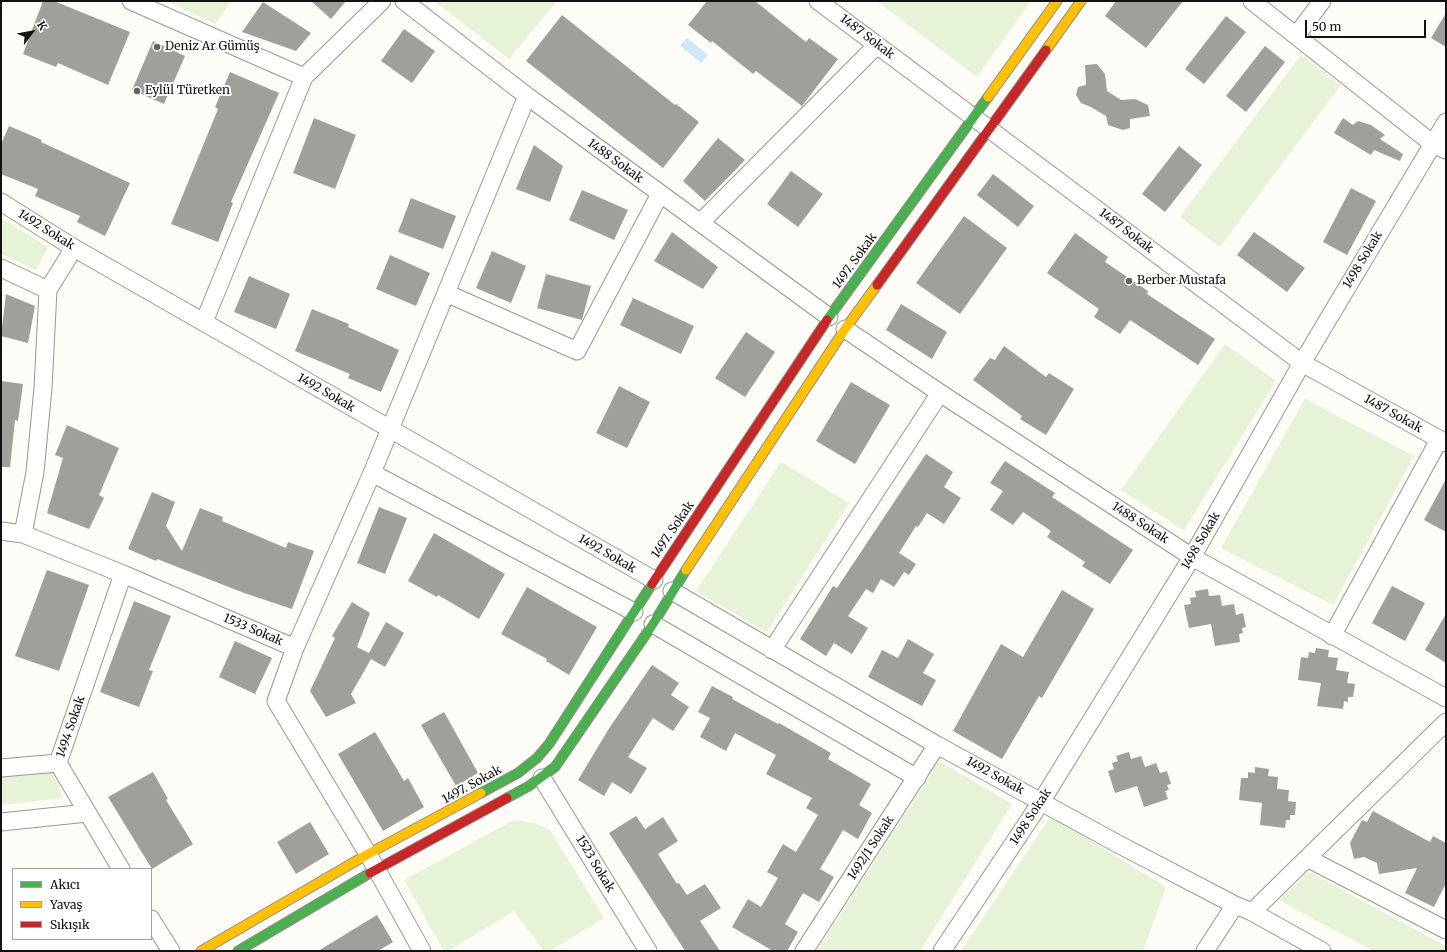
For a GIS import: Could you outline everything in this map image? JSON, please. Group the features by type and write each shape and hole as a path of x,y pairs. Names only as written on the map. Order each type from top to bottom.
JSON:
{"street":[{"path":"132,1 304,77"},
{"path":"204,322 304,77 382,1"},
{"name":"1488 Sokak","path":"404,1 527,96 829,318"},
{"name":"1487 Sokak","path":"818,1 1302,363 1443,442"},
{"name":"1497. Sokak","path":"238,951 376,869 501,802 542,778 555,767 564,755 643,618 829,318 1057,1"},
{"name":"1497. Sokak","path":"201,951 368,854 518,773 537,758 643,618 663,586 845,329 1081,1"},
{"path":"1252,1 1440,147"},
{"path":"1296,36 1322,1"},
{"path":"700,223 877,45"},
{"path":"295,648 372,473 527,96"},
{"name":"1498 Sokak","path":"942,951 1041,802 1192,557 1302,363 1440,147 1446,122"},
{"path":"446,293 577,351 660,194"},
{"name":"1492 Sokak","path":"1,202 74,248 937,745 1235,905 1252,912 1322,951"},
{"path":"23,534 35,472 43,388 48,290 74,248"},
{"path":"1,268 48,290"},
{"path":"829,318 845,329"},
{"name":"1488 Sokak","path":"845,329 940,393 1192,557 1446,698"},
{"path":"772,650 940,393"},
{"path":"1332,636 1443,442"},
{"path":"372,473 643,618 917,778"},
{"name":"1533 Sokak","path":"1,531 23,534 123,574 295,648 276,701 368,854 422,951"},
{"name":"1494 Sokak","path":"120,868 86,813 58,763 123,574"},
{"path":"1252,912 1446,722"},
{"name":"1492/1 Sokak","path":"804,951 937,745"},
{"path":"1,768 58,763"},
{"name":"1523 Sokak","path":"542,778 648,951"},
{"path":"1,822 86,813"},
{"path":"1306,858 1446,930"},
{"path":"1204,951 1235,905"},
{"path":"152,921 171,951"}],"green space":[{"path":"167,1 232,1 215,24"},
{"path":"434,1 557,1 509,59"},
{"path":"877,1 1031,1 977,77"},
{"path":"1301,55 1341,85 1220,247 1180,217"},
{"path":"1,218 48,247 36,270 1,254"},
{"path":"1225,344 1276,381 1184,530 1121,490"},
{"path":"1305,399 1414,456 1333,605 1221,548"},
{"path":"781,462 849,503 767,632 696,591"},
{"path":"939,761 1012,804 920,951 817,951"},
{"path":"52,771 63,798 1,805 1,776"},
{"path":"1051,816 1166,887 1143,951 961,951"},
{"path":"514,820 535,823 550,830 604,918 550,951 544,951 514,911 448,951 444,951 404,880"},
{"path":"1309,872 1446,946 1446,951 1373,951 1279,900"}],"water":[{"path":"687,38 708,55 701,63 680,46"}],"building":[{"path":"43,1 54,1 130,32 108,85 58,63 56,67 23,54"},
{"path":"311,1 346,1 331,19"},
{"path":"707,1 755,1 806,42 809,38 838,59 802,106 756,71 753,74 712,41 711,43 688,25"},
{"path":"1116,1 1183,1 1146,48 1105,16"},
{"path":"263,2 311,33 296,51 242,32"},
{"path":"1446,13 1446,47 1431,38"},
{"path":"562,15 675,105 676,104 699,122 663,168 526,61"},
{"path":"1226,16 1246,32 1204,84 1185,69"},
{"path":"404,29 435,51 412,83 381,61"},
{"path":"153,41 185,56 164,104 132,90"},
{"path":"1265,46 1285,62 1246,112 1226,96"},
{"path":"1097,64 1105,74 1107,91 1121,100 1135,99 1148,105 1150,116 1130,119 1130,128 1123,130 1108,125 1106,116 1081,103 1076,95 1078,87 1086,85 1085,65"},
{"path":"230,72 279,93 231,202 233,203 218,242 171,224 218,109 215,107"},
{"path":"314,118 356,135 335,189 293,173"},
{"path":"1343,118 1353,125 1358,121 1371,125 1385,135 1380,139 1403,154 1400,161 1374,150 1371,155 1334,133"},
{"path":"9,126 42,140 41,142 130,183 105,236 77,222 80,216 35,196 38,189 1,174 1,144"},
{"path":"718,138 745,160 705,201 683,181"},
{"path":"534,145 563,166 550,202 516,189"},
{"path":"1179,146 1202,165 1165,212 1142,194"},
{"path":"791,171 823,194 798,227 767,204"},
{"path":"993,174 1034,206 1018,227 977,195"},
{"path":"1351,188 1376,201 1347,255 1323,242"},
{"path":"582,190 628,210 614,240 569,220"},
{"path":"411,198 456,216 443,249 398,232"},
{"path":"964,216 1007,248 960,314 916,283"},
{"path":"672,232 718,267 703,289 654,261"},
{"path":"1254,232 1305,268 1287,292 1237,255"},
{"path":"1075,233 1108,257 1105,262 1148,291 1147,294 1215,339 1198,365 1130,320 1120,334 1094,317 1099,309 1047,273"},
{"path":"492,251 526,266 511,303 476,288"},
{"path":"390,255 430,273 416,306 376,289"},
{"path":"546,274 591,286 582,320 537,308"},
{"path":"249,276 290,294 276,329 234,312"},
{"path":"6,294 35,306 28,343 1,336"},
{"path":"633,298 694,326 681,354 620,325"},
{"path":"901,304 947,332 932,359 886,330"},
{"path":"312,309 349,324 348,327 399,350 381,392 348,378 350,374 295,351"},
{"path":"746,332 775,352 745,397 715,378"},
{"path":"1004,346 1046,377 1049,373 1074,389 1046,435 1020,419 1022,416 973,380 990,358 995,360"},
{"path":"1,381 23,384 18,421 15,420 10,467 1,467"},
{"path":"851,382 890,405 855,464 816,441"},
{"path":"619,386 650,402 627,448 596,433"},
{"path":"67,425 119,448 99,495 104,498 89,529 47,513 63,458 55,455"},
{"path":"926,454 953,472 944,487 961,498 944,524 927,513 918,527 916,526 899,553 916,564 909,575 904,572 894,587 881,579 873,593 866,589 848,616 868,628 852,654 834,643 826,656 800,639 833,586 837,588"},
{"path":"1005,461 1055,493 1052,497 1133,550 1110,584 1082,566 1085,562 1047,537 1051,531 1023,512 1013,525 990,510 1003,491 990,483"},
{"path":"1446,479 1446,532 1424,520"},
{"path":"152,492 175,502 166,526 182,551 200,508 223,517 222,521 286,548 288,542 314,551 292,609 244,593 157,559 156,561 128,549"},
{"path":"379,507 407,518 385,574 357,563"},
{"path":"434,533 505,574 479,619 438,595 437,597 408,581"},
{"path":"47,570 89,585 59,671 15,656"},
{"path":"1392,586 1425,603 1405,641 1372,623"},
{"path":"527,587 597,627 569,675 546,661 547,659 501,634"},
{"path":"1208,589 1209,596 1220,595 1222,606 1234,604 1236,615 1243,613 1246,627 1242,628 1243,633 1239,634 1240,642 1215,646 1211,624 1189,628 1184,605 1191,604 1190,598 1196,597 1195,591"},
{"path":"1062,590 1094,609 1042,698 1039,696 1002,759 953,731 1001,644 1023,657"},
{"path":"134,601 171,616 149,670 153,671 139,707 100,692"},
{"path":"352,602 370,613 357,647 369,653 386,622 404,633 385,667 371,659 351,694 356,703 326,717 310,691 335,638 332,636"},
{"path":"1446,614 1446,663 1425,650"},
{"path":"908,639 934,654 923,673 936,680 922,706 868,677 882,650 898,658"},
{"path":"235,641 272,658 255,694 219,677"},
{"path":"1316,648 1329,650 1328,657 1338,658 1336,670 1349,672 1347,683 1355,684 1353,697 1348,697 1348,702 1344,701 1343,709 1317,706 1321,683 1298,680 1301,657 1308,658 1309,652 1315,653"},
{"path":"652,665 679,683 671,695 689,707 673,731 653,718 628,757 647,768 631,794 612,782 604,796 578,780 610,727"},
{"path":"712,686 733,697 732,699 778,724 779,723 831,753 828,759 871,784 859,805 872,813 858,839 843,830 820,869 834,877 819,902 803,893 785,924 798,932 787,951 773,951 732,927 748,899 761,907 778,878 767,872 783,844 796,852 818,815 806,808 812,798 766,774 776,755 735,733 726,751 700,737 710,718 698,712"},
{"path":"444,712 478,773 456,786 421,725"},
{"path":"375,732 404,781 408,778 424,807 383,831 338,754"},
{"path":"1129,752 1131,759 1141,756 1145,767 1156,763 1160,773 1167,771 1171,784 1167,785 1169,790 1165,791 1168,799 1144,807 1137,786 1115,793 1108,771 1114,769 1112,763 1118,761 1116,756"},
{"path":"1255,767 1269,769 1268,776 1278,777 1277,789 1289,790 1288,801 1296,802 1295,815 1290,815 1290,820 1286,820 1285,828 1260,825 1262,803 1239,800 1241,778 1248,778 1248,772 1255,773"},
{"path":"153,772 168,799 166,800 193,844 152,869 108,797"},
{"path":"1373,811 1430,842 1433,836 1446,843 1446,883 1434,907 1405,893 1417,868 1379,874 1377,863 1364,857 1354,859 1350,843 1362,820 1367,822"},
{"path":"636,816 645,829 663,817 678,841 658,854 677,884 679,883 687,895 705,884 721,908 700,921 720,951 685,951 609,833"},
{"path":"310,822 329,854 296,874 277,842"},
{"path":"377,915 393,942 378,951 318,951"}],"traffic: fast":[{"path":"827,320 988,97"},
{"path":"507,798 529,786 555,767 653,624 686,570"},
{"path":"481,793 518,773 537,758 549,744 652,584"},
{"path":"238,951 370,873"}],"traffic: slow":[{"path":"988,97 1057,1"},
{"path":"1046,50 1081,1"},
{"path":"686,570 845,329 877,285"},
{"path":"201,951 368,854 481,793"}],"traffic: jam":[{"path":"877,285 1046,50"},
{"path":"652,584 827,320"},
{"path":"370,873 507,798"}],"place":[{"name":"Deniz Ar Gümüş","path":"157,47"},
{"name":"Eylül Türetken","path":"137,91"},
{"name":"Berber Mustafa","path":"1129,281"}]}
